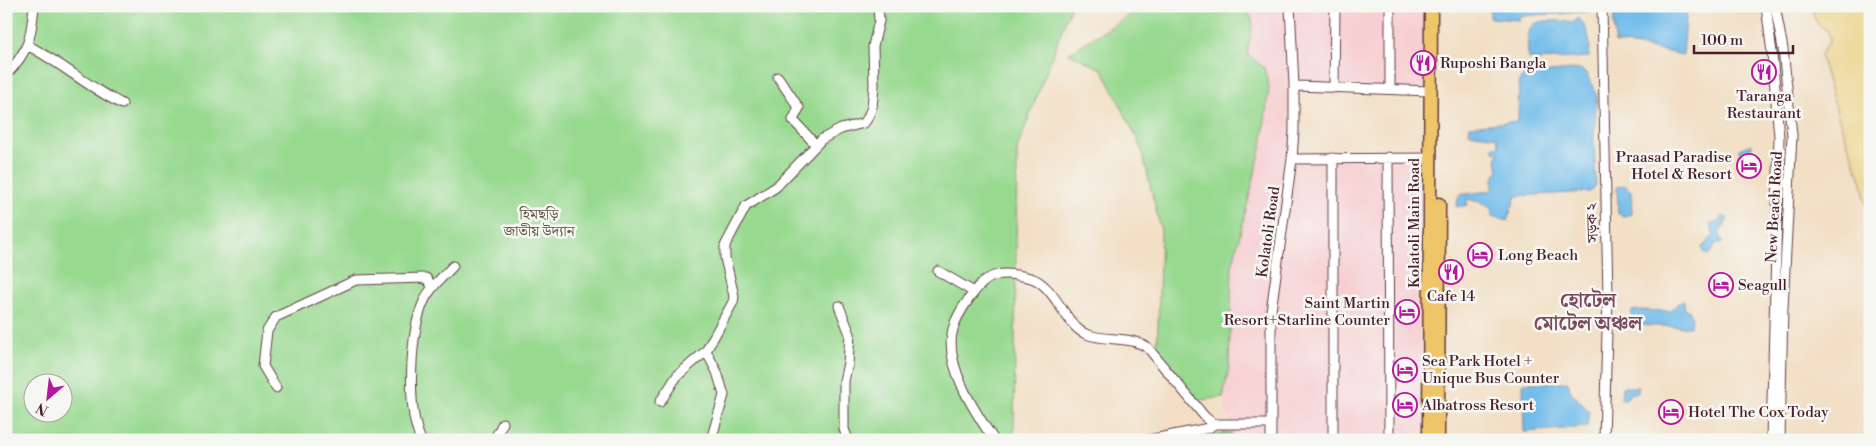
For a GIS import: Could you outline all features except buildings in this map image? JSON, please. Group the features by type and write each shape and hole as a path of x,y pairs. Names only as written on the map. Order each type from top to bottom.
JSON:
{"highway":[{"name":"Kolatoli Main Road","path":"1429,440 1431,158 1435,128 1430,91 1431,6"},
{"name":"Kolatoli Main Road","path":"1438,440 1435,128 1439,6"}],"street":[{"path":"6,75 20,60 30,39 34,6"},
{"path":"660,402 677,376 706,351 733,302 734,296 725,258 725,246 742,213 749,204 776,186 822,139 841,129 864,123 867,119 872,107 874,86 873,46 879,21 878,6"},
{"path":"1290,6 1294,85 1430,91"},
{"path":"1334,88 1335,6"},
{"path":"1390,6 1390,89"},
{"name":"সড়ক ২","path":"1602,6 1608,296 1604,440"},
{"name":"New Beach Road","path":"1766,6 1779,137 1776,403 1780,440"},
{"name":"New Beach Road","path":"1771,440 1776,403 1792,135 1783,50 1775,6"},
{"path":"27,45 74,73 101,93 122,104"},
{"path":"778,77 799,108 793,120 816,144"},
{"name":"Kolatoli Road","path":"1271,440 1271,311 1292,158 1294,85"},
{"path":"1779,137 1792,135"},
{"path":"1388,157 1389,440"},
{"path":"1292,158 1431,158"},
{"path":"1333,158 1333,440"},
{"path":"420,440 415,424 411,390 416,322 424,300 433,287 453,266"},
{"path":"938,271 974,292"},
{"path":"994,440 966,393 956,370 951,343 952,329 958,315 974,292 987,278 1000,274 1033,279 1053,295 1077,329 1086,334 1139,342 1148,348 1205,417 1214,424 1271,424"},
{"path":"276,388 263,366 267,331 276,316 356,280 426,278 433,287"},
{"path":"839,306 850,334 848,363 844,381 844,429 848,440"},
{"path":"706,351 717,372 724,395 711,440"},
{"path":"494,440 503,422"},
{"path":"1148,440 1209,428 1214,424"}],"shaded area":[{"path":"1246,6 1433,6 1432,91 1293,88 1291,157 1432,158 1430,440 1231,440 1232,432 1223,397 1229,367 1232,266 1262,145 1269,87 1264,68 1247,54 1253,23"}],"green space":[{"name":"হিমছড়ি জাতীয় উদ্যান","path":"6,6 1071,6 1017,149 1014,440 6,440"},
{"path":"1144,6 1246,6 1253,23 1247,54 1264,68 1269,87 1262,145 1232,266 1229,367 1223,397 1193,401 1157,355 1161,231 1141,147 1103,70 1069,53"},
{"path":"1232,432 1231,440 1178,440"}],"sand":[{"path":"1813,6 1870,6 1870,227 1862,183 1839,119 1820,55 1830,40 1828,31 1816,21"}],"water":[{"path":"1490,6 1596,6 1596,11 1519,16 1519,20 1490,18"},
{"path":"1613,6 1687,6 1683,55 1615,43"},
{"path":"1578,18 1585,26 1588,36 1590,46 1589,57 1536,60 1528,58 1528,33 1535,24 1547,21 1573,23"},
{"path":"1580,69 1586,73 1597,95 1594,136 1596,185 1590,192 1516,196 1507,221 1492,216 1491,208 1480,202 1467,199 1467,205 1456,207 1459,195 1490,191 1493,188 1493,179 1498,171 1496,160 1499,152 1495,152 1492,148 1499,146 1497,137 1469,133 1470,126 1518,121 1519,82 1524,75"},
{"path":"1752,144 1746,157 1740,157 1739,149"},
{"path":"1622,185 1631,191 1632,214 1625,216 1618,214 1617,187"},
{"path":"1722,216 1728,219 1719,233 1723,242 1715,244 1712,252 1707,255 1703,252 1702,248 1714,235 1710,225 1721,221"},
{"path":"1684,301 1685,310 1689,310 1691,317 1690,327 1633,325 1632,311 1670,311 1677,304"},
{"path":"1568,382 1571,392 1589,411 1587,427 1524,432 1523,383"},
{"path":"1622,387 1638,387 1638,393 1631,393 1626,399 1621,399"}],"place":[{"name":"Ruposhi Bangla","path":"1423,63"},
{"name":"Taranga Restaurant","path":"1764,72"},
{"name":"Praasad Paradise Hotel & Resort","path":"1749,166"},
{"name":"Long Beach","path":"1480,255"},
{"name":"Cafe 14","path":"1451,272"},
{"name":"Seagull","path":"1721,285"},
{"name":"Saint Martin Resort+Starline Counter","path":"1407,312"},
{"name":"Sea Park Hotel + Unique Bus Counter","path":"1405,370"},
{"name":"Albatross Resort","path":"1405,405"},
{"name":"Hotel The Cox Today","path":"1671,412"}],"district":[{"name":"হোটেল মোটেল অঞ্চল","path":"1588,312"}]}
